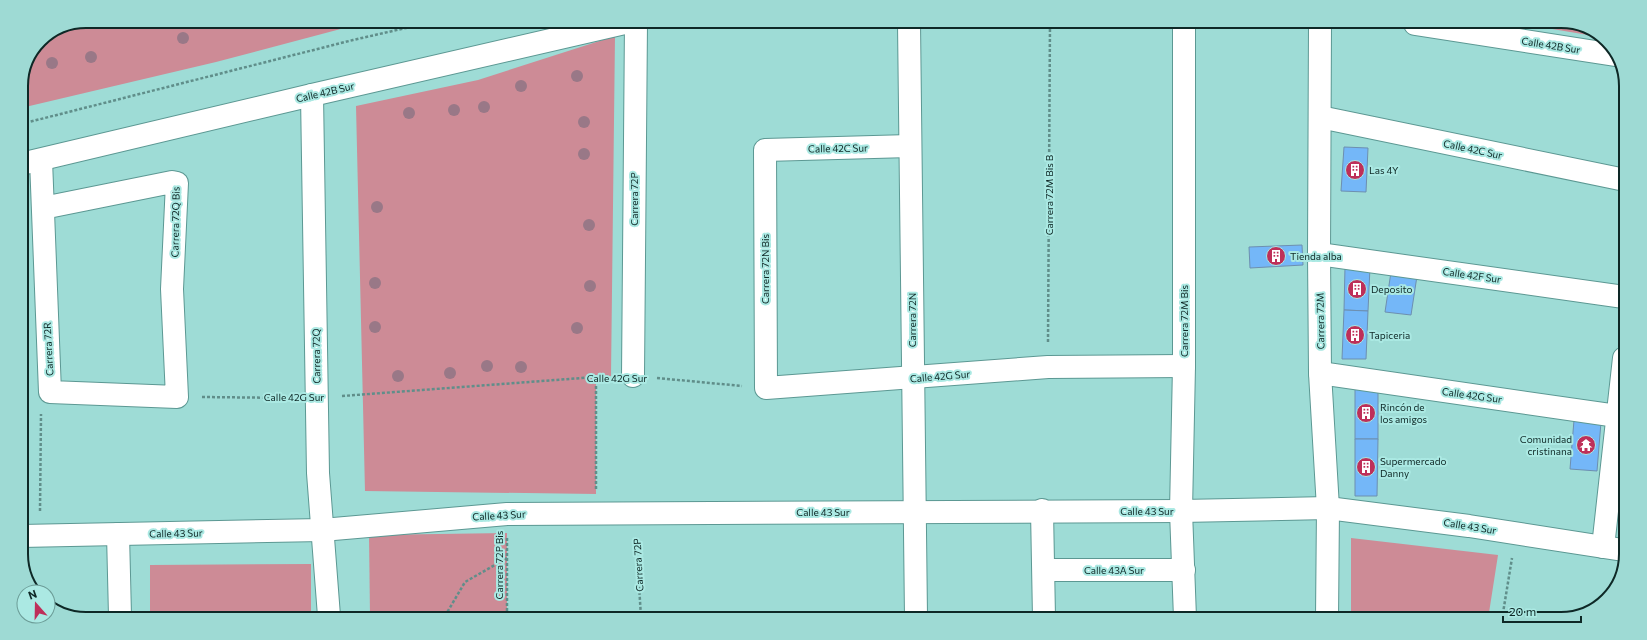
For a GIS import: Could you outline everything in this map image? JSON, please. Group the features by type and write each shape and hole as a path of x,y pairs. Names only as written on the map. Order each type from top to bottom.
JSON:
{"street":[{"name":"Calle 42B Sur","path":"31,162 602,28"},
{"name":"Carrera 72P","path":"633,376 636,28"},
{"name":"Carrera 72N","path":"909,28 916,612"},
{"name":"Carrera 72M Bis","path":"1184,28 1184,366 1181,511 1185,612"},
{"name":"Carrera 72M","path":"1320,28 1320,373 1328,508 1327,612"},
{"name":"Calle 42B Sur","path":"1441,28 1609,54"},
{"name":"Carrera 72Q","path":"312,95 318,473 329,612"},
{"name":"Calle 42C Sur","path":"1320,117 1619,179"},
{"name":"Calle 42C Sur","path":"765,150 910,146"},
{"name":"Carrera 72N Bis","path":"765,150 766,388"},
{"name":"Carrera 72R","path":"31,162 44,208 50,392"},
{"name":"Carrera 72Q Bis","path":"44,208 172,182 177,183 172,289 177,397"},
{"name":"Calle 42F Sur","path":"1319,254 1619,296"},
{"name":"Calle 42G Sur","path":"766,388 1048,367 1184,366"},
{"name":"Calle 42G Sur","path":"1320,373 1619,416"},
{"path":"50,392 177,397"},
{"path":"1613,549 1619,435"},
{"name":"Calle 43 Sur","path":"31,536 322,530 507,514 1042,510 1181,511 1275,507 1328,508 1375,512 1613,549"},
{"path":"1042,510 1044,612"},
{"path":"118,534 120,612"},
{"name":"Calle 43A Sur","path":"1044,570 1184,570"}],"path":[{"path":"28,122 406,28"},
{"name":"Carrera 72M Bis B","path":"1048,367 1050,28"},
{"path":"596,376 597,513"},
{"name":"Calle 42G Sur","path":"177,397 317,398 596,376 633,376 766,388"},
{"path":"31,536 40,418 42,406 50,392"},
{"name":"Carrera 72P","path":"635,513 641,612"},
{"name":"Carrera 72P Bis","path":"507,514 507,612"},
{"path":"1503,612 1516,534"},
{"path":"447,612 465,582 507,558"}],"shaded area":[{"path":"344,28 216,62 28,106 29,75 32,64 38,54 45,45 54,38 64,32 75,29"},
{"path":"1547,28 1568,28 1588,35"},
{"path":"615,36 611,376 596,377 596,494 365,491 356,106 478,80"},
{"path":"507,533 507,612 370,612 369,535"},
{"path":"1351,538 1498,555 1489,612 1351,612"},
{"path":"311,564 311,612 150,612 150,565"}],"building":[{"name":"Las 4Y","path":"1344,147 1368,148 1366,192 1341,191"},
{"name":"Tienda alba","path":"1302,245 1303,265 1250,268 1249,247"},
{"name":"Deposito","path":"1345,267 1370,267 1368,311 1344,310"},
{"path":"1391,272 1417,276 1411,315 1385,312"},
{"name":"Tapiceria","path":"1344,310 1368,311 1366,359 1342,359"},
{"name":"Rincón de los amigos","path":"1355,386 1378,386 1378,439 1355,439"},
{"name":"Comunidad cristinana","path":"1574,420 1601,422 1597,471 1570,469"},
{"name":"Supermercado Danny","path":"1355,439 1378,439 1377,496 1355,496"}],"place":[{"name":"Las 4Y","path":"1355,170"},
{"name":"Tienda alba","path":"1276,256"},
{"name":"Deposito","path":"1357,289"},
{"name":"Tapiceria","path":"1355,335"},
{"name":"Rincón de los amigos","path":"1366,413"},
{"name":"Comunidad cristinana","path":"1586,445"},
{"name":"Supermercado Danny","path":"1366,467"}]}
